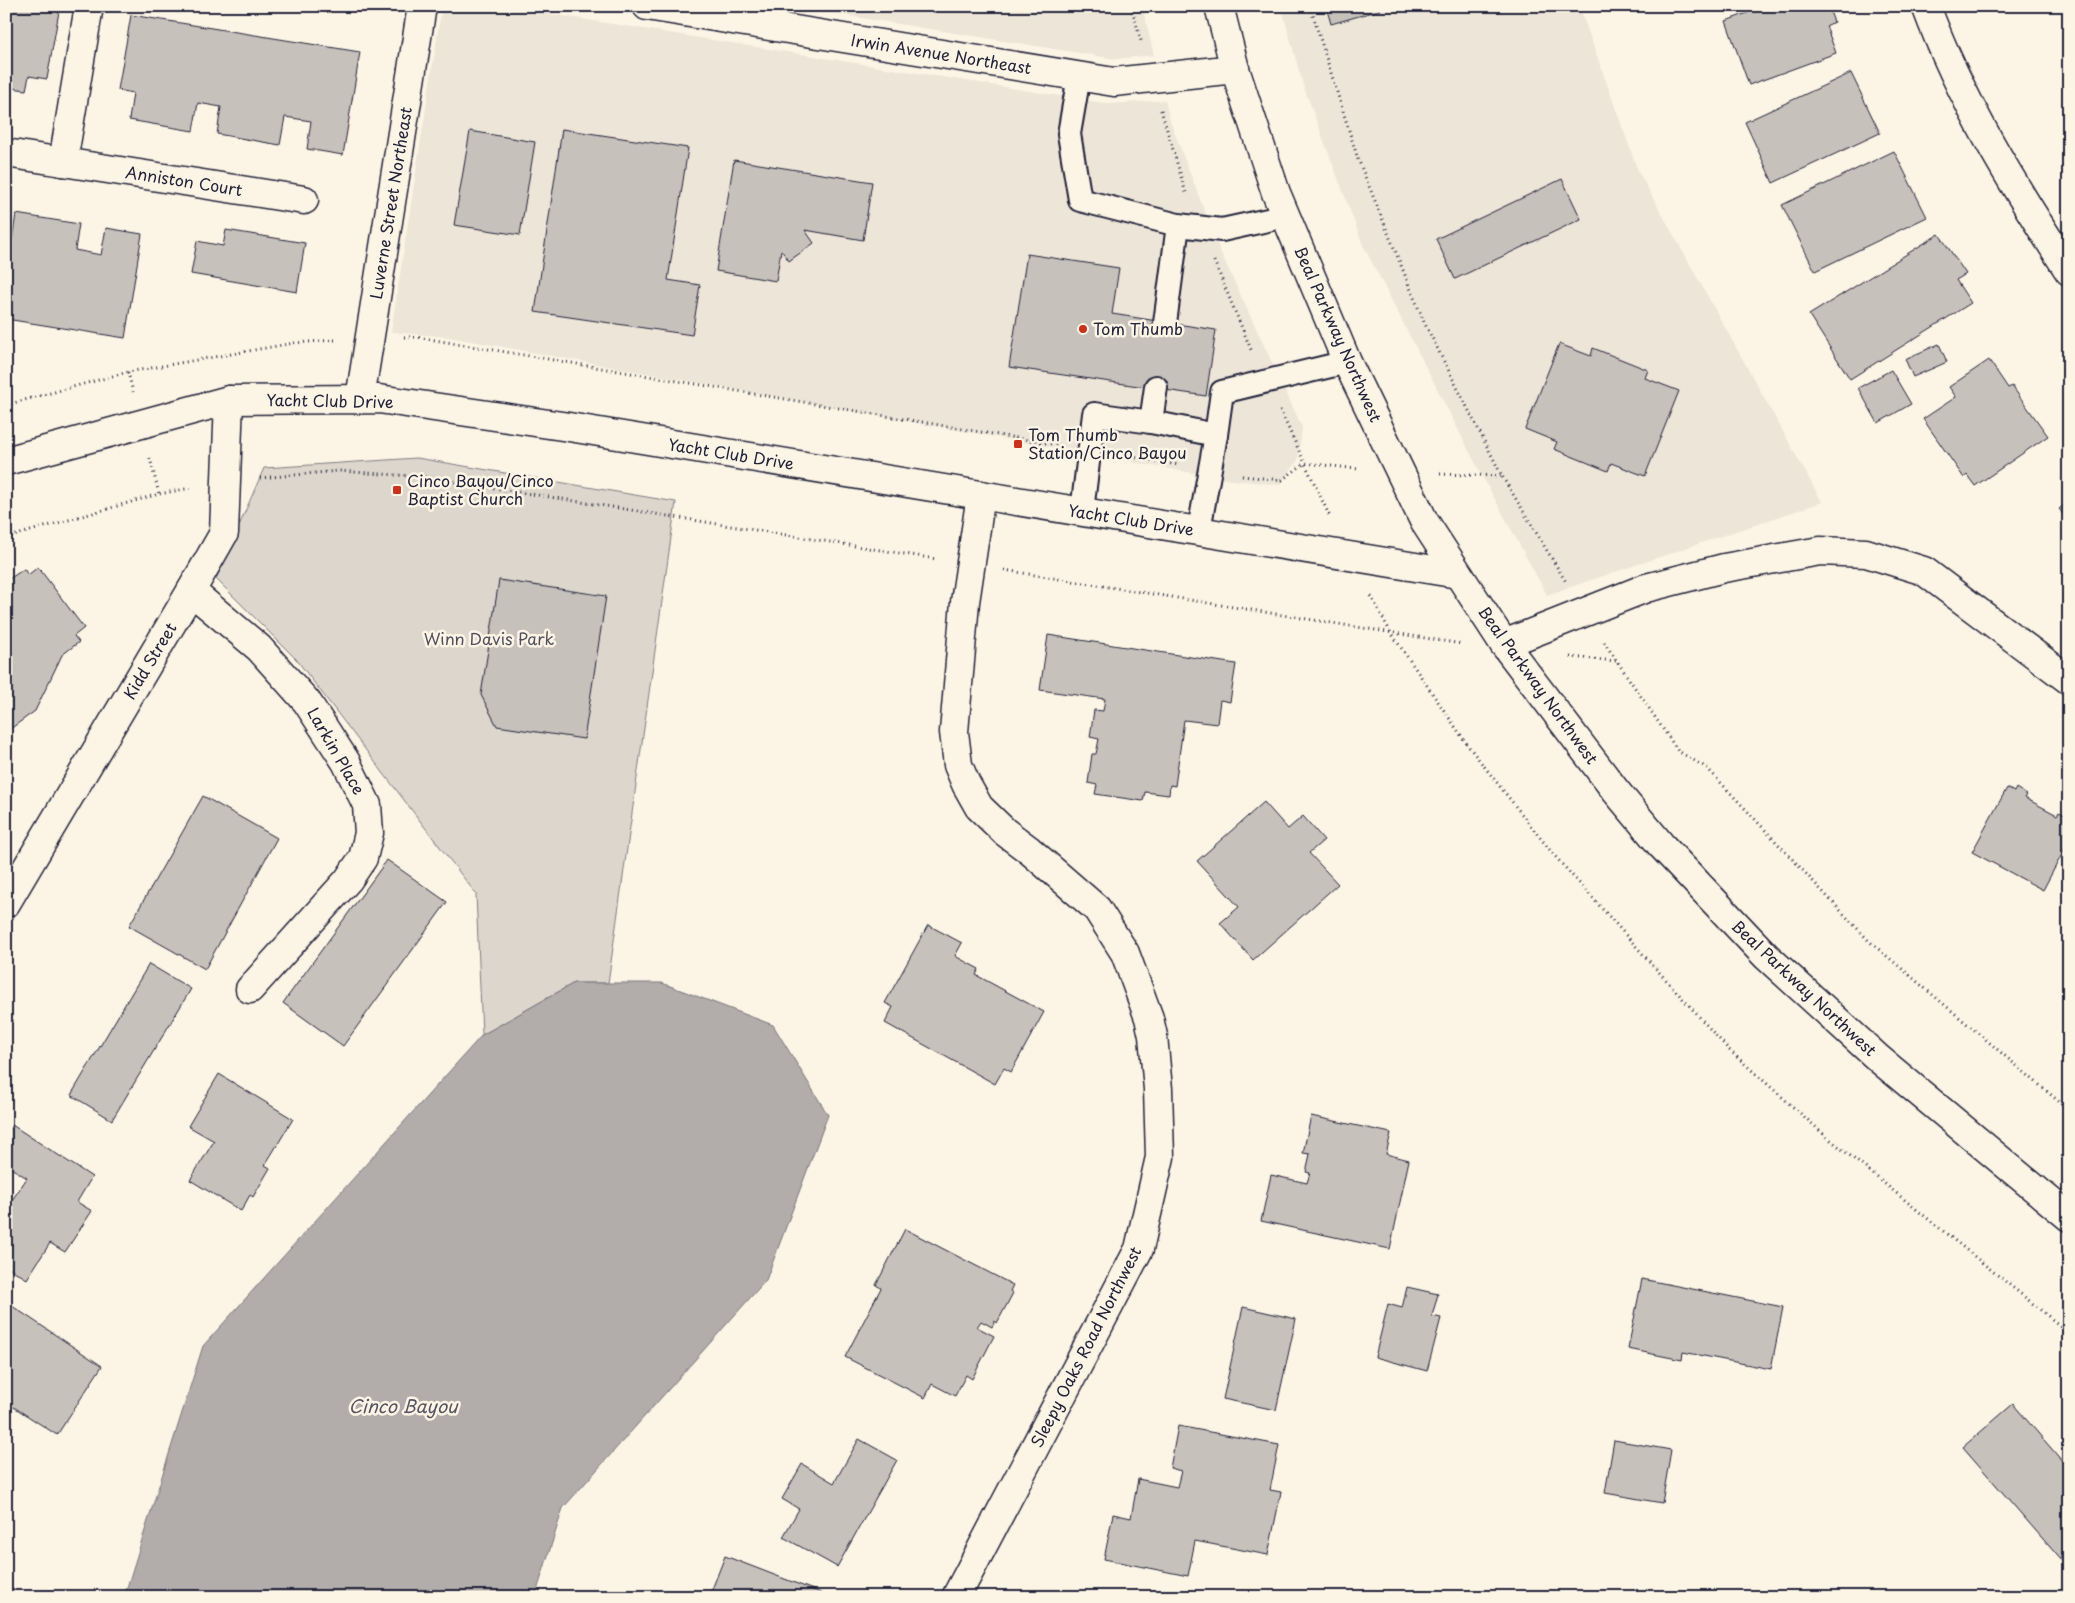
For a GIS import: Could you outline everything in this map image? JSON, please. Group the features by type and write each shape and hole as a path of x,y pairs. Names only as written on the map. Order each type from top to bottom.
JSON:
{"street":[{"path":"63,162 89,6"},
{"name":"Luverne Street Northeast","path":"360,399 422,6"},
{"name":"Irwin Avenue Northeast","path":"647,6 721,12 1114,82 1235,69"},
{"name":"Beal Parkway Northwest","path":"1219,6 1235,69 1276,193 1347,362 1424,521 1507,648 1615,790 1661,845 1766,956 1879,1059 2069,1217"},
{"path":"1926,6 1954,71 1986,135 2021,198 2069,270"},
{"name":"Anniston Court","path":"6,153 304,200"},
{"name":"Yacht Club Drive","path":"6,461 229,400 387,400 559,426 1458,574"},
{"name":"Kidd Street","path":"6,903 224,533 229,400"},
{"name":"Sleepy Oaks Road Northwest","path":"956,1597 1139,1249 1160,1157 1158,1089 1153,1036 1149,1018 1126,953 1097,909 1029,850 1005,832 979,807 958,765 954,732 965,602 980,495"},
{"path":"1507,648 1646,588 1724,568 1820,550 1866,553 1924,571 2069,680"},
{"name":"Larkin Place","path":"191,591 259,648 307,702 346,762 366,805 369,834 362,858 348,880 250,989"}],"lane":[{"path":"1079,76 1069,134 1080,200 1178,226 1222,230 1286,216"},
{"path":"1165,323 1178,226"},
{"path":"1198,530 1210,471 1222,392 1347,362"},
{"path":"1151,422 1156,387"},
{"path":"1082,511 1094,414 1151,422 1216,435"}],"path":[{"path":"6,405 128,372 294,343 370,337 417,337 1210,471 1282,480 1305,463 1402,473 1502,476"},
{"path":"6,538 159,494 226,482 339,471 425,477 1507,648"},
{"path":"1568,657 1617,660"}],"shaded area":[{"path":"442,6 501,6 1110,104 1165,100 1170,121 1219,249 1302,427 1298,460 1280,485 1225,479 449,337 391,332"},
{"path":"788,6 1142,6 1154,55 1116,59"},
{"path":"1281,6 1579,6 1638,171 1822,502 1547,595 1480,472 1363,245 1303,85"}],"green space":[{"name":"Winn Davis Park","path":"417,458 676,502 608,983 574,983 482,1035 476,894 296,659 216,579 264,468"}],"water":[{"name":"Cinco Bayou","path":"574,983 662,983 773,1025 828,1115 766,1280 563,1508 535,1597 124,1597 203,1346 482,1035"}],"building":[{"path":"6,6 60,6 47,79 29,76 26,90 6,87"},
{"path":"1326,6 1382,6 1379,7 1380,10 1331,24"},
{"path":"1766,6 1828,6 1834,22 1826,26 1836,53 1749,85 1726,21"},
{"path":"131,15 360,52 343,155 307,149 311,121 285,117 280,145 217,134 221,107 198,103 193,131 129,120 133,93 118,90"},
{"path":"1851,73 1880,133 1773,183 1745,122"},
{"path":"562,129 688,148 668,280 700,285 692,335 535,312"},
{"path":"470,131 535,142 520,235 454,225"},
{"path":"1894,151 1927,217 1815,271 1782,205"},
{"path":"734,160 872,182 863,240 805,230 814,243 789,261 781,250 776,281 716,271"},
{"path":"1562,179 1581,219 1455,279 1436,239"},
{"path":"16,214 79,224 75,250 101,255 106,228 142,234 125,338 6,319 6,239 12,240"},
{"path":"226,230 305,243 297,292 191,274 197,241 223,246"},
{"path":"1939,234 1966,274 1956,280 1971,303 1850,379 1809,315"},
{"path":"1027,254 1119,268 1112,314 1216,330 1206,396 1009,367"},
{"path":"1559,344 1591,356 1593,348 1648,370 1645,378 1679,391 1645,476 1611,463 1608,471 1554,449 1557,442 1525,429"},
{"path":"1939,344 1947,362 1913,377 1905,359"},
{"path":"1989,360 2008,388 2012,386 2048,436 1975,486 1967,475 1964,478 1923,419 1956,397 1949,387"},
{"path":"1891,370 1911,404 1878,423 1858,388"},
{"path":"2069,501 2069,521 2059,509"},
{"path":"38,567 84,628 74,636 79,642 62,655 35,711 6,732 6,581 24,569 28,575"},
{"path":"499,580 606,596 584,739 497,726 481,695"},
{"path":"1048,635 1236,664 1230,702 1220,700 1217,724 1184,720 1175,786 1170,785 1169,795 1145,792 1143,801 1095,794 1097,785 1088,783 1092,754 1096,754 1099,739 1090,737 1094,710 1103,711 1105,699 1040,690"},
{"path":"2007,788 2014,792 2016,788 2027,795 2025,798 2057,815 2059,812 2069,817 2069,841 2043,890 1972,852"},
{"path":"203,796 277,838 205,969 129,926"},
{"path":"1264,802 1288,829 1303,816 1324,840 1309,853 1338,884 1253,960 1220,923 1239,907 1197,861"},
{"path":"387,860 447,902 343,1046 283,1003"},
{"path":"928,925 962,943 955,956 979,969 976,975 1044,1012 1011,1072 1004,1068 995,1084 885,1023 893,1007 885,1003"},
{"path":"149,964 191,989 112,1120 71,1095"},
{"path":"219,1074 293,1119 265,1165 270,1168 253,1197 250,1195 241,1211 190,1180 214,1141 188,1126"},
{"path":"1311,1116 1391,1133 1386,1154 1409,1160 1390,1249 1261,1221 1271,1175 1307,1183 1310,1173 1306,1172 1310,1154 1303,1153"},
{"path":"12,1125 92,1177 77,1202 92,1211 65,1252 50,1243 27,1279 6,1266 6,1201 10,1203 27,1178 6,1165 6,1134"},
{"path":"905,1229 1013,1285 1010,1291 1013,1293 997,1323 995,1321 992,1327 981,1321 977,1327 994,1336 972,1379 966,1375 955,1396 932,1384 925,1398 845,1357 881,1288 876,1285"},
{"path":"1642,1279 1783,1307 1771,1369 1683,1352 1682,1360 1628,1349"},
{"path":"1407,1287 1438,1294 1432,1316 1441,1318 1427,1371 1375,1357 1388,1304 1402,1308"},
{"path":"6,1302 102,1366 57,1435 6,1402"},
{"path":"1243,1307 1296,1319 1276,1410 1223,1399"},
{"path":"2013,1404 2069,1469 2069,1569 1963,1447"},
{"path":"1178,1426 1279,1445 1270,1490 1281,1492 1268,1555 1195,1541 1188,1576 1104,1559 1113,1514 1131,1518 1138,1479 1177,1487 1181,1471 1170,1468"},
{"path":"859,1439 897,1460 837,1567 783,1537 799,1509 782,1499 802,1464 834,1483"},
{"path":"1614,1440 1671,1450 1662,1503 1605,1493"},
{"path":"725,1556 821,1593 820,1595 824,1597 709,1597"}],"place":[{"name":"Tom Thumb","path":"1083,329"},
{"name":"Tom Thumb Station/Cinco Bayou","path":"1018,444"},
{"name":"Cinco Bayou/Cinco Baptist Church","path":"397,490"}]}
